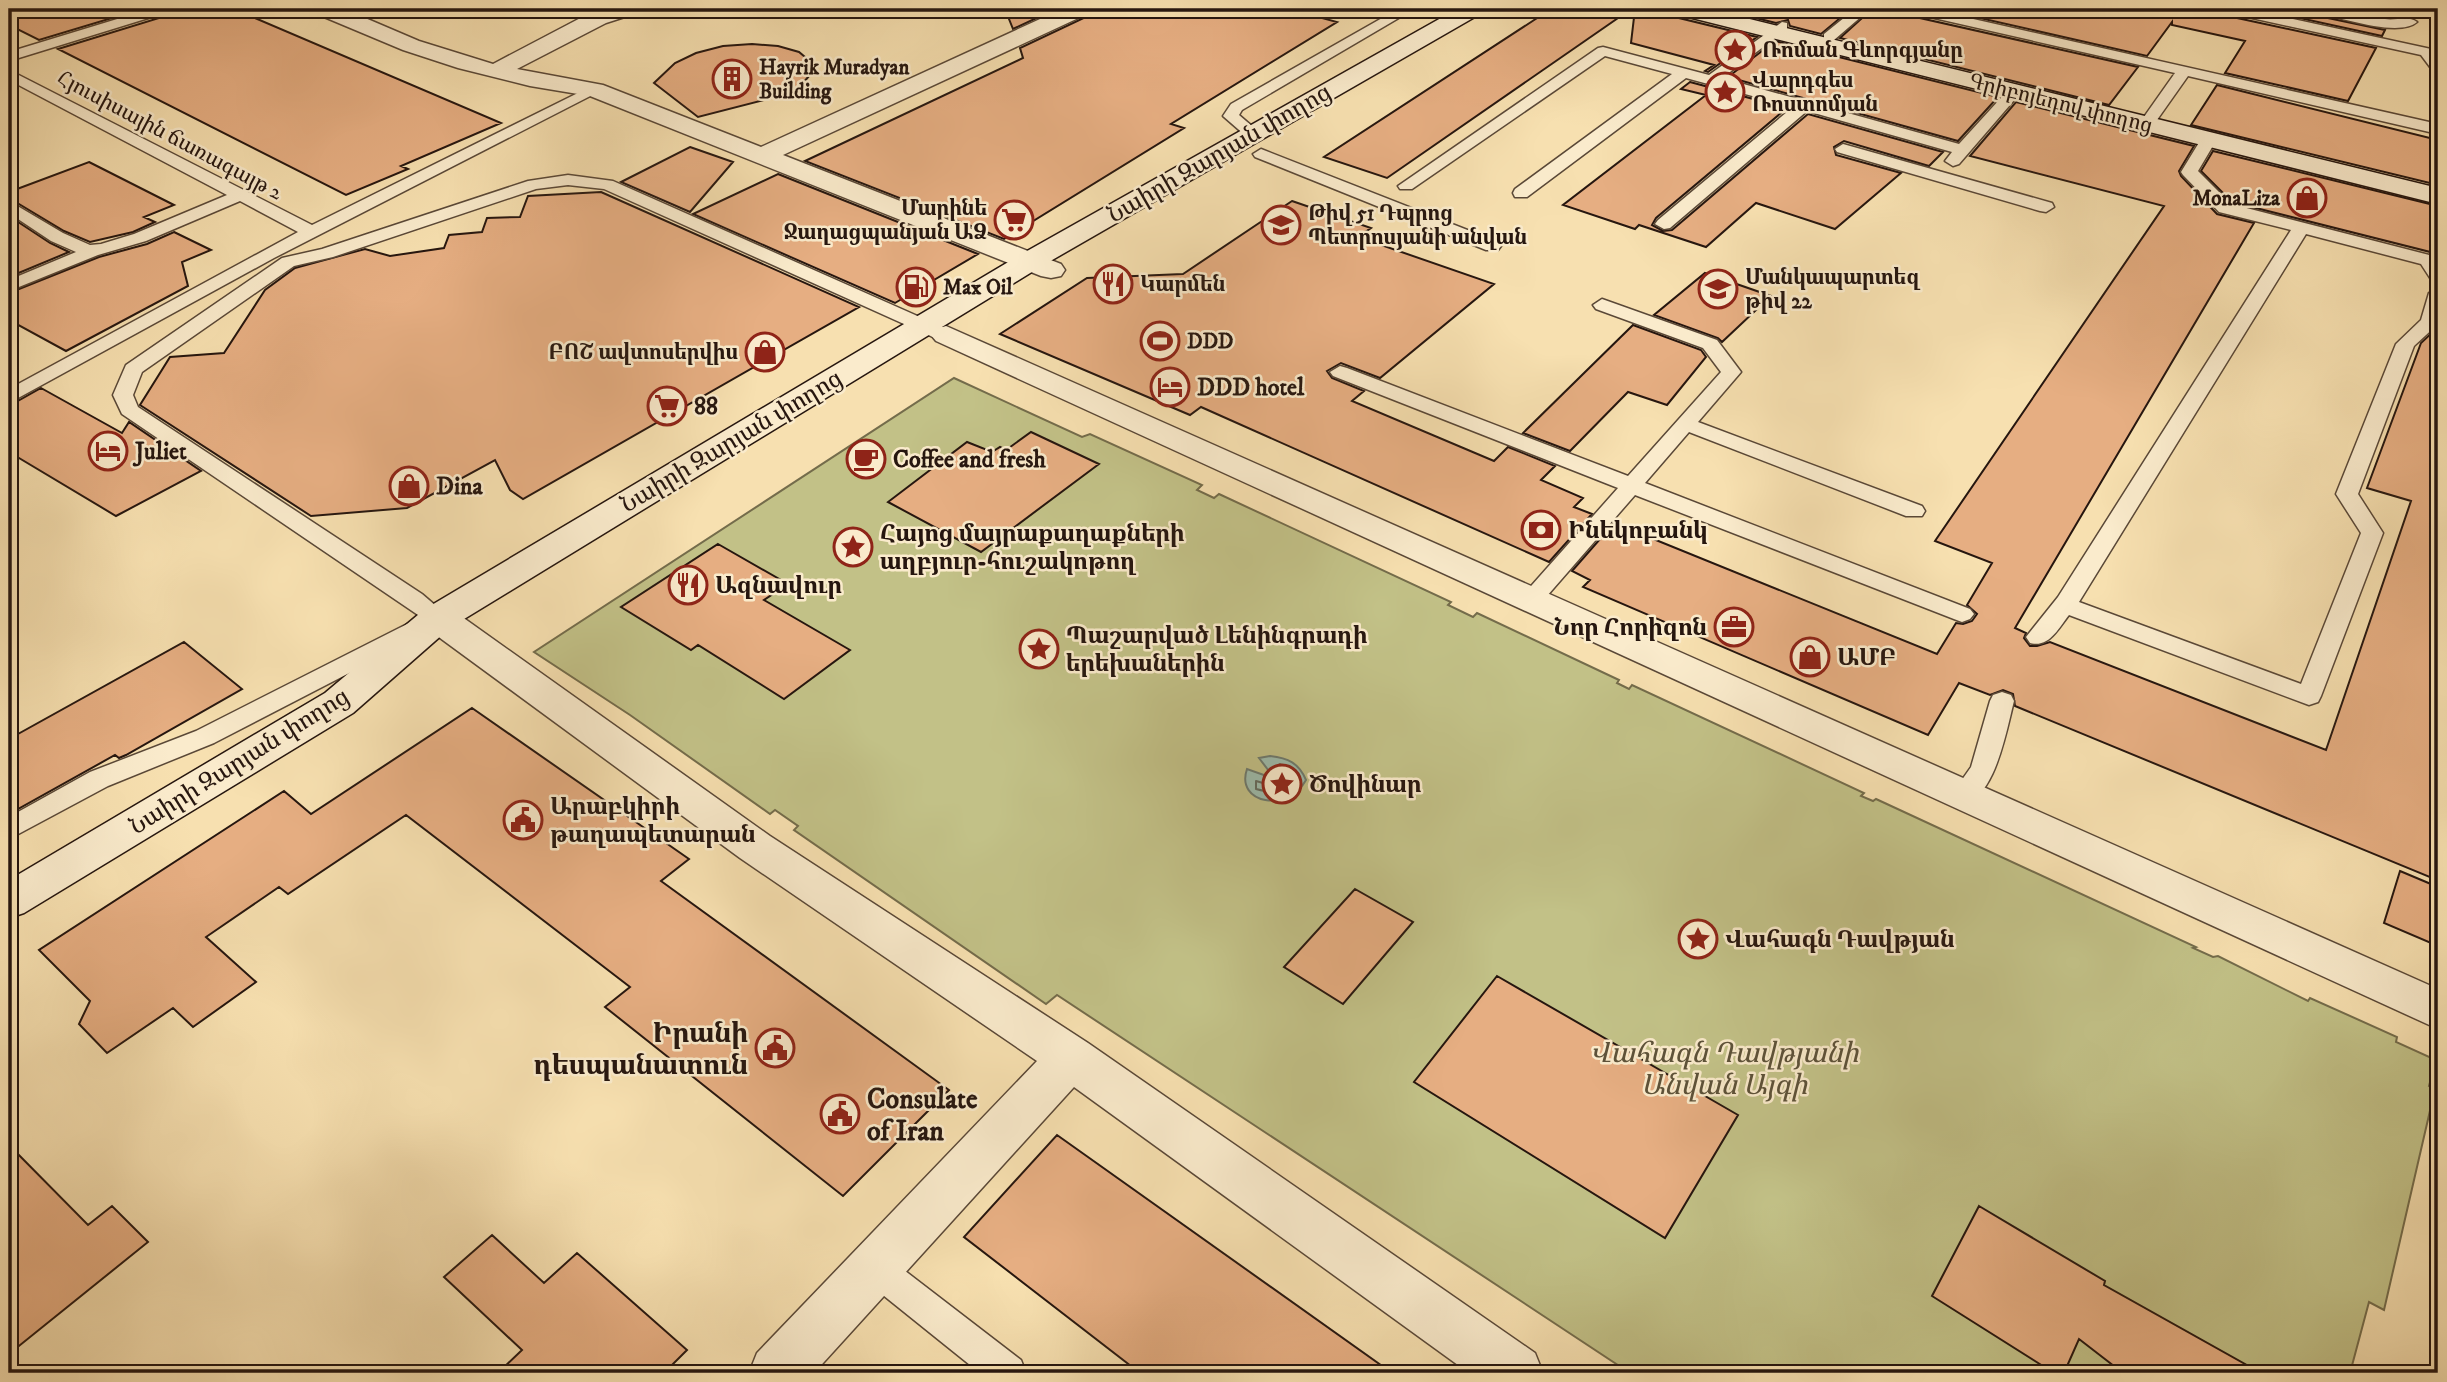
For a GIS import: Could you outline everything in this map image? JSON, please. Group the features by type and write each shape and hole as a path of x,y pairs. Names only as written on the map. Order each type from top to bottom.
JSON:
{"street":[{"path":"325,9 424,50 498,70 520,79 595,90 1040,265"},
{"path":"498,70 598,18 626,9"},
{"path":"763,155 1079,9"},
{"name":"Նաիրի Զարյան փողոց","path":"1256,143 1472,9"},
{"name":"Նաիրի Զարյան փողոց","path":"9,901 339,703 449,626 1040,265 1498,9"},
{"name":"Գրիբոյեդով փողոց","path":"1685,9 1829,37 2149,120 2209,139 2438,196"},
{"name":"Գրիբոյեդով փողոց","path":"1714,9 1779,29 2015,91 2438,188"},
{"path":"935,330 2438,1010"},
{"path":"449,626 754,847 1071,1058 1515,1373"},
{"path":"777,1373 1071,1058"}],"lane":[{"path":"9,57 163,9"},
{"path":"1407,9 1236,107 1231,116 1256,143 1492,246"},
{"path":"1829,37 1863,9"},
{"path":"1912,9 2438,129"},
{"path":"2228,9 2426,52 2438,68"},
{"path":"2320,9 2387,24 2410,22"},
{"path":"1711,80 1779,29"},
{"path":"1406,186 1603,51 1962,150"},
{"path":"2149,120 2184,71"},
{"path":"1521,193 1683,73"},
{"name":"Հյուսիսային ճառագայթ 2","path":"9,74 312,233"},
{"path":"9,397 268,254 595,90"},
{"path":"1940,176 2015,91"},
{"path":"1664,224 1804,105"},
{"path":"2209,139 2189,172 2225,208 2427,260 2438,277"},
{"path":"1843,149 2046,206"},
{"path":"9,829 99,779 205,737 449,626 414,599 130,410 124,395 133,369 288,262 327,253 534,184 568,180 607,184 935,330"},
{"path":"9,286 92,251 118,245 240,195"},
{"path":"9,206 70,243 92,251"},
{"path":"2038,637 2067,602 2301,228"},
{"path":"2067,602 2066,605 2309,696 2372,533 2347,495 2383,424 2405,344 2430,322 2438,293"},
{"path":"1532,599 1731,372 1710,344 1602,305"},
{"path":"1340,372 1962,614"},
{"path":"1686,424 1914,511"},
{"path":"1965,794 1983,769 2002,701"},
{"path":"875,1268 1008,1373"}],"green space":[{"name":"Վահագն Դավթյանի Անվան Այգի","path":"954,378 1082,437 1090,434 1202,485 1197,490 1214,498 1219,494 1451,602 1448,605 1473,617 1477,613 1619,680 1617,683 1629,689 1632,685 1864,793 1861,796 1873,801 1876,799 2196,947 2193,948 2213,957 2218,956 2308,1001 2310,998 2397,1037 2396,1042 2436,1060 2429,1086 2435,1089 2384,1310 2369,1302 2350,1373 1630,1373 1057,995 1046,1004 794,830 798,826 775,810 770,814 630,715 534,652"}],"water":[{"path":"1270,756 1292,762 1306,780 1288,797 1265,800 1256,797 1245,781 1247,769 1275,779 1259,758"}],"building":[{"path":"9,9 142,9 39,40 9,25"},
{"path":"173,9 234,9 501,123 401,166 408,169 346,195 58,49 169,15"},
{"path":"1005,9 1056,9 1013,29"},
{"path":"1093,9 1289,9 1337,22 1171,124 1184,128 1004,239 805,161 1023,58 1020,48 1088,16"},
{"path":"1551,9 1631,9 1387,178 1324,157"},
{"path":"1635,9 1670,9 1675,17 1757,37 1708,72 1705,71 1714,65 1631,43"},
{"path":"1719,9 1851,9 1821,34 1790,26 1788,20 1776,23"},
{"path":"1872,9 1903,9 1911,16 2138,67 2109,105 1840,38"},
{"path":"1940,9 2220,9 2228,16 2376,48 2348,101 2225,73 2245,41 2172,25 2172,22 2147,56"},
{"path":"2258,9 2310,9 2314,15 2385,30 2382,36"},
{"path":"2343,9 2396,9 2392,17 2389,17"},
{"path":"1775,41 1998,97 1958,141 1728,77"},
{"name":"Hayrik Muradyan Building","path":"723,46 778,46 799,52 817,67 795,92 698,117 654,83 675,63 696,53"},
{"path":"1690,82 1787,108 1656,218 1652,225 1663,231 1672,230 1808,114 1943,152 1929,166 1844,141 1834,147 1836,155 1901,173 1835,229 1756,203 1706,247 1639,225 1635,229 1563,205 1706,95 1681,89"},
{"path":"2217,85 2438,140 2438,185 2191,125"},
{"path":"2016,102 2194,146 2179,171 2181,176 2217,214 2254,223 2015,628 2026,633 2024,638 2030,646 2050,642 2326,750 2411,501 2367,488 2421,343 2438,327 2438,853 2432,878 2015,706 2013,694 2003,690 1990,695 1959,683 1928,735 1583,587 1590,580 1572,571 1614,523 1937,654 1956,623 1972,621 1977,614 1967,605 1992,563 1935,541 2164,206 1970,156"},
{"path":"690,147 733,162 690,212 621,182"},
{"path":"2213,151 2438,206 2438,259 2434,253 2232,202 2201,171"},
{"path":"89,162 174,205 144,217 155,222 133,232 90,242 64,231 9,198 9,192"},
{"path":"778,174 978,254 895,303 693,214"},
{"path":"601,192 859,307 523,499 510,490 495,460 407,508 311,516 140,405 170,357 224,353 265,290 295,268 365,249 390,256 444,248 449,235 482,232 487,218 520,217 528,196"},
{"path":"1292,201 1371,228 1358,237 1494,284 1380,378 1341,363 1327,371 1332,378 1364,391 1352,401 1494,461 1508,447 1555,466 1541,480 1583,498 1574,507 1592,514 1549,562 1201,407 1190,415 1000,334 1087,278 1183,274"},
{"path":"9,216 50,243 69,252 9,277"},
{"path":"174,232 211,250 182,262 188,286 66,351 9,320 9,293 99,257 147,244"},
{"path":"1705,273 1771,296 1722,342 1718,338 1654,315"},
{"path":"1633,325 1701,350 1706,357 1667,405 1628,392 1570,451 1523,433"},
{"path":"41,388 122,433 129,422 201,471 116,516 9,452 9,406"},
{"path":"1031,432 1099,464 981,552 888,502 967,442 992,452 1000,447 1006,450"},
{"path":"718,544 788,584 764,600 850,650 784,699 698,645 691,650 621,607"},
{"path":"184,642 242,689 126,755 119,758 115,755 9,814 9,739"},
{"path":"472,708 689,859 661,881 949,1090 843,1196 605,1007 630,987 406,815 288,894 279,887 206,937 256,982 193,1027 173,1008 107,1053 79,1024 90,1001 39,950 284,791 311,814"},
{"path":"2400,871 2438,887 2438,946 2384,923"},
{"path":"1355,889 1413,922 1343,1004 1284,967"},
{"path":"1497,976 1738,1115 1665,1238 1414,1082"},
{"path":"1057,1135 1392,1373 1140,1373 964,1237"},
{"path":"9,1145 88,1225 112,1206 148,1242 9,1354"},
{"path":"1979,1206 2105,1281 2104,1285 2261,1373 2123,1373 2079,1339 2064,1373 2054,1373 1932,1296"},
{"path":"492,1235 544,1283 577,1253 687,1350 664,1373 498,1373 522,1350 444,1277"}],"place":[{"name":"Ռոման Գևորգյանը","path":"1735,50"},
{"name":"Hayrik Muradyan Building","path":"732,79"},
{"name":"Վարդգես Ռոստոմյան","path":"1725,92"},
{"name":"MonaLiza","path":"2307,198"},
{"name":"Մարինե Ջաղացպանյան ԱՁ","path":"1014,220"},
{"name":"Թիվ 51 Դպրոց Պետրոսյանի անվան","path":"1281,225"},
{"name":"Կարմեն","path":"1113,284"},
{"name":"Max Oil","path":"916,287"},
{"name":"Մանկապարտեզ թիվ 22","path":"1718,289"},
{"name":"DDD","path":"1160,341"},
{"name":"ԲՈՇ ավտոսերվիս","path":"765,352"},
{"name":"DDD hotel","path":"1170,387"},
{"name":"88","path":"667,406"},
{"name":"Juliet","path":"108,451"},
{"name":"Coffee and fresh","path":"866,459"},
{"name":"Dina","path":"409,486"},
{"name":"Ինեկոբանկ","path":"1541,530"},
{"name":"Հայոց մայրաքաղաքների աղբյուր-հուշակոթող","path":"853,547"},
{"name":"Ազնավուր","path":"688,585"},
{"name":"Նոր Հորիզոն","path":"1734,627"},
{"name":"Պաշարված Լենինգրադի երեխաներին","path":"1039,649"},
{"name":"ԱՄԲ","path":"1810,657"},
{"name":"Ծովինար","path":"1282,784"},
{"name":"Արաբկիրի թաղապետարան","path":"523,820"},
{"name":"Վահագն Դավթյան","path":"1698,939"},
{"name":"Իրանի դեսպանատուն","path":"775,1048"},
{"name":"Consulate of Iran","path":"840,1114"}]}
